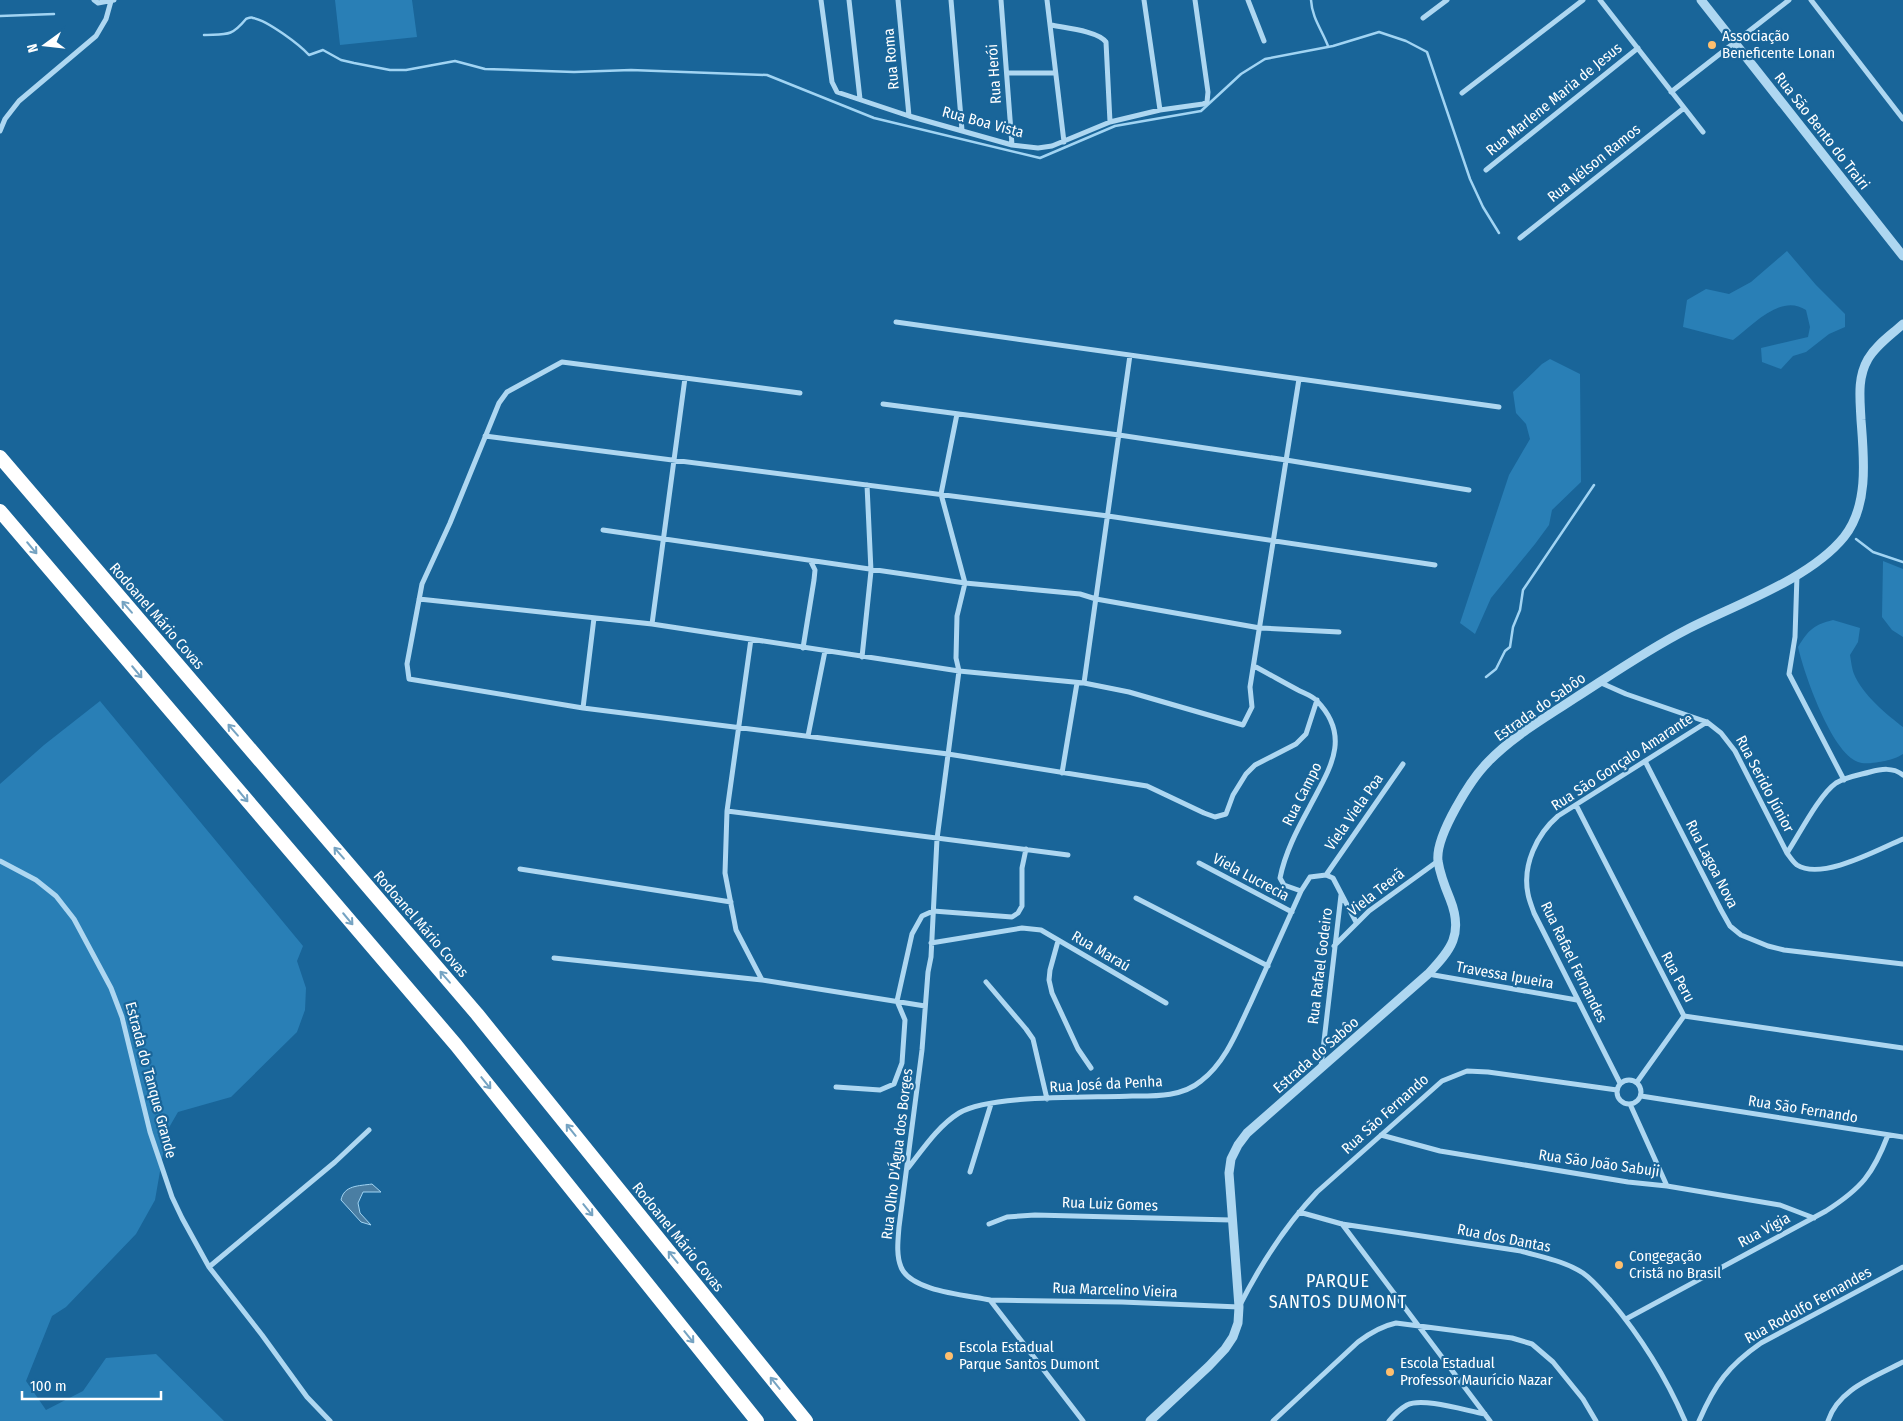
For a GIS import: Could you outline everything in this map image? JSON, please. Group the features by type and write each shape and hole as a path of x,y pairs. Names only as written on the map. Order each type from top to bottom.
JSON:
{"highway":[{"name":"Rodoanel Mário Covas","path":"0,458 470,1006 806,1421"},
{"path":"0,511 456,1045 757,1421"}],"street":[{"path":"94,0 98,3 113,0"},
{"path":"0,131 5,119 19,100 96,36 106,19 113,0"},
{"name":"Rua Boa Vista","path":"821,0 834,87 837,92 909,116 1012,145 1038,148 1064,142 1110,122 1160,110 1206,102 1208,92 1195,0"},
{"path":"849,0 860,99"},
{"name":"Rua Roma","path":"898,0 909,116"},
{"path":"951,0 962,130"},
{"name":"Rua Herói","path":"1001,0 1012,145"},
{"path":"1047,0 1064,142"},
{"path":"1144,0 1160,110"},
{"path":"1248,0 1264,41"},
{"path":"1423,18 1447,0"},
{"path":"1462,93 1582,0"},
{"path":"1600,0 1703,132"},
{"name":"Rua São Bento do Trairi","path":"1701,0 1903,256"},
{"path":"1671,92 1789,0"},
{"path":"1812,0 1903,119"},
{"path":"1051,25 1093,34 1101,37 1106,42 1110,122"},
{"name":"Rua Marlene Maria de Jesus","path":"1486,170 1638,48"},
{"path":"1007,73 1055,73"},
{"name":"Rua Nélson Ramos","path":"1520,238 1684,108"},
{"path":"896,322 1499,407"},
{"name":"Estrada do Sabôo","path":"1150,1421 1191,1384 1225,1349 1233,1337 1238,1323 1239,1307 1231,1220 1229,1173 1231,1159 1238,1145 1248,1133 1428,974 1448,951 1456,931 1456,921 1438,861 1440,844 1445,830 1471,783 1503,747 1599,682 1685,630 1796,575 1833,549 1845,536 1855,518 1862,494 1864,462 1859,391 1861,378 1869,358 1879,345 1903,324"},
{"path":"1084,683 1130,355"},
{"path":"800,394 562,362 507,392 499,403 422,584 407,664 409,679 583,708 948,754 1147,786 1204,813 1220,817 1226,814 1238,786 1255,766 1296,744 1306,734 1316,700 1254,666"},
{"path":"652,624 685,378"},
{"path":"419,599 652,624 958,671 1084,683 1129,692 1243,725 1252,707 1250,687 1299,379"},
{"path":"883,404 1119,435 1469,490"},
{"path":"957,414 941,494 964,584"},
{"path":"485,436 1108,516 1436,565"},
{"path":"862,657 871,571 867,485"},
{"path":"603,530 964,584 1080,594 1096,599 1260,628 1339,632"},
{"path":"803,648 814,580 815,570 812,562"},
{"path":"1796,575 1795,637 1790,675 1844,780"},
{"name":"Rua Olho D'Água dos Borges","path":"964,584 956,616 956,658 958,671 937,839 931,957 922,1050 898,1247 900,1265 906,1276 924,1286 990,1300"},
{"path":"583,708 594,618"},
{"path":"751,640 727,811 725,873 736,930 762,980"},
{"path":"808,736 825,651"},
{"name":"Rua Serido Júnior","path":"1599,682 1626,694 1706,722 1722,733 1732,746 1787,853 1798,865 1807,869 1818,869 1851,861 1903,839"},
{"path":"1062,773 1077,683"},
{"name":"Rua Campo","path":"1301,891 1284,885 1280,878 1293,838 1330,766 1336,741 1331,719 1316,700"},
{"name":"Rua São Gonçalo Amarante","path":"1534,847 1548,825 1706,722"},
{"name":"Rua Lagoa Nova","path":"1645,761 1721,910 1730,926 1741,935 1760,944 1784,950 1903,964"},
{"name":"Viela Viela Poa","path":"1326,875 1403,764"},
{"path":"1787,853 1824,796 1835,784 1880,770 1896,771 1903,775"},
{"name":"Rua Peru","path":"1576,805 1684,1016 1903,1048"},
{"path":"727,811 1068,855"},
{"name":"Rua Rafael Fernandes","path":"1534,847 1526,879 1534,913 1620,1083"},
{"path":"836,1087 880,1090 894,1084 902,1063 905,1020 897,1001 912,934 922,916 933,911 1012,917 1018,913 1022,906 1022,868 1026,849"},
{"name":"Estrada do Tanque Grande","path":"0,861 36,880 56,896 74,920 95,955 122,1017 150,1132 172,1197 209,1267 307,1397 330,1421"},
{"name":"Viela Teerã","path":"1334,946 1356,922 1388,896 1438,861"},
{"name":"Viela Lucrecia","path":"1199,863 1292,912"},
{"path":"520,869 731,902"},
{"path":"1326,875 1333,878 1337,883 1356,922"},
{"name":"Rua José da Penha","path":"908,1168 946,1123 961,1112 991,1104 1047,1099 1161,1096 1180,1092 1201,1082 1216,1066 1236,1035 1301,891 1310,877 1326,875"},
{"name":"Rua Rafael Godeiro","path":"1320,1070 1341,894"},
{"path":"1136,898 1268,966"},
{"name":"Rua Maraú","path":"931,942 1022,928 1041,930 1166,1003"},
{"path":"1058,941 1050,970 1049,980 1052,993 1078,1049 1091,1068"},
{"path":"554,958 762,980 925,1006"},
{"name":"Travessa Ipueira","path":"1428,974 1577,1000"},
{"path":"986,982 1026,1029 1032,1039 1047,1099"},
{"path":"1637,1082 1684,1016"},
{"name":"Rua São Fernando","path":"1239,1307 1269,1253 1299,1212 1317,1192 1442,1080 1467,1071 1488,1072 1616,1090"},
{"path":"1627,1079 1637,1082 1640,1087 1641,1096 1636,1102 1630,1104 1620,1100 1616,1090 1620,1083 1627,1079"},
{"name":"Rua São Fernando","path":"1641,1096 1903,1137"},
{"path":"970,1172 991,1104"},
{"path":"1630,1104 1667,1186"},
{"path":"209,1267 335,1162 369,1130"},
{"name":"Rua São João Sabuji","path":"1381,1135 1440,1151 1780,1205 1814,1218"},
{"name":"Rua Vigia","path":"1626,1319 1832,1207 1856,1190 1877,1163 1888,1135"},
{"name":"Rua dos Dantas","path":"1299,1212 1342,1224 1521,1252 1546,1258 1583,1273 1626,1319 1661,1371 1685,1421"},
{"name":"Rua Luiz Gomes","path":"989,1224 1007,1217 1020,1215 1231,1220"},
{"path":"1342,1224 1490,1421"},
{"name":"Rua Rodolfo Fernandes","path":"1698,1421 1719,1381 1744,1355 1761,1343 1903,1267"},
{"path":"990,1300 1083,1421"},
{"name":"Rua Marcelino Vieira","path":"990,1300 1122,1302 1239,1307"},
{"path":"1274,1421 1358,1342 1371,1332 1396,1323 1512,1338 1532,1344 1553,1362 1583,1399 1596,1421"},
{"path":"1828,1421 1836,1405 1844,1395 1903,1362"},
{"path":"1388,1421 1408,1404 1421,1403 1485,1414"}],"shaded area":[{"path":"335,0 412,0 417,37 340,45"},
{"path":"1787,251 1816,285 1845,314 1845,327 1829,334 1806,352 1793,356 1781,369 1762,362 1761,348 1808,337 1810,327 1806,310 1797,306 1787,305 1777,308 1758,319 1733,340 1683,327 1687,300 1706,289 1729,294 1751,282"},
{"path":"1550,359 1580,374 1581,482 1552,510 1549,525 1491,598 1475,634 1460,623 1509,475 1530,439 1526,424 1516,413 1513,392 1542,364"},
{"path":"1883,561 1903,569 1903,637 1892,630 1882,617"},
{"path":"1833,620 1860,628 1858,642 1850,655 1853,672 1869,696 1903,727 1903,754 1875,763 1858,762 1848,755 1829,728 1806,675 1798,647 1812,629"},
{"path":"100,701 303,946 297,961 306,988 305,1010 297,1032 231,1097 178,1112 167,1131 155,1200 136,1234 66,1307 52,1316 26,1381 46,1410 83,1391 106,1358 156,1354 224,1421 0,1421 0,784 44,745"},
{"path":"372,1184 381,1192 363,1192 358,1203 360,1213 371,1225 361,1222 341,1200 345,1191 357,1186"}],"waterway":[{"path":"1311,0 1315,18 1328,46"},
{"path":"0,16 54,14"},
{"path":"204,35 232,32 247,19 252,18 266,23 291,39 309,55 323,50 341,60 390,70 406,70 455,61 485,69 574,72 631,70 767,75 874,118 1040,158 1115,126 1201,111 1241,74 1265,59 1333,46 1379,32 1406,41 1427,52 1470,179 1483,207 1499,233"},
{"path":"1486,677 1496,669 1505,651 1510,647 1513,627 1520,610 1523,590 1594,485"},
{"path":"1856,539 1873,552 1903,562"}],"place":[{"name":"Associação Beneficente Lonan","path":"1712,45"},
{"name":"Congegação Cristã no Brasil","path":"1619,1265"},
{"name":"Escola Estadual Parque Santos Dumont","path":"949,1356"},
{"name":"Escola Estadual Professor Maurício Nazar","path":"1390,1372"}],"district":[{"name":"PARQUE SANTOS DUMONT","path":"1338,1291"}]}
